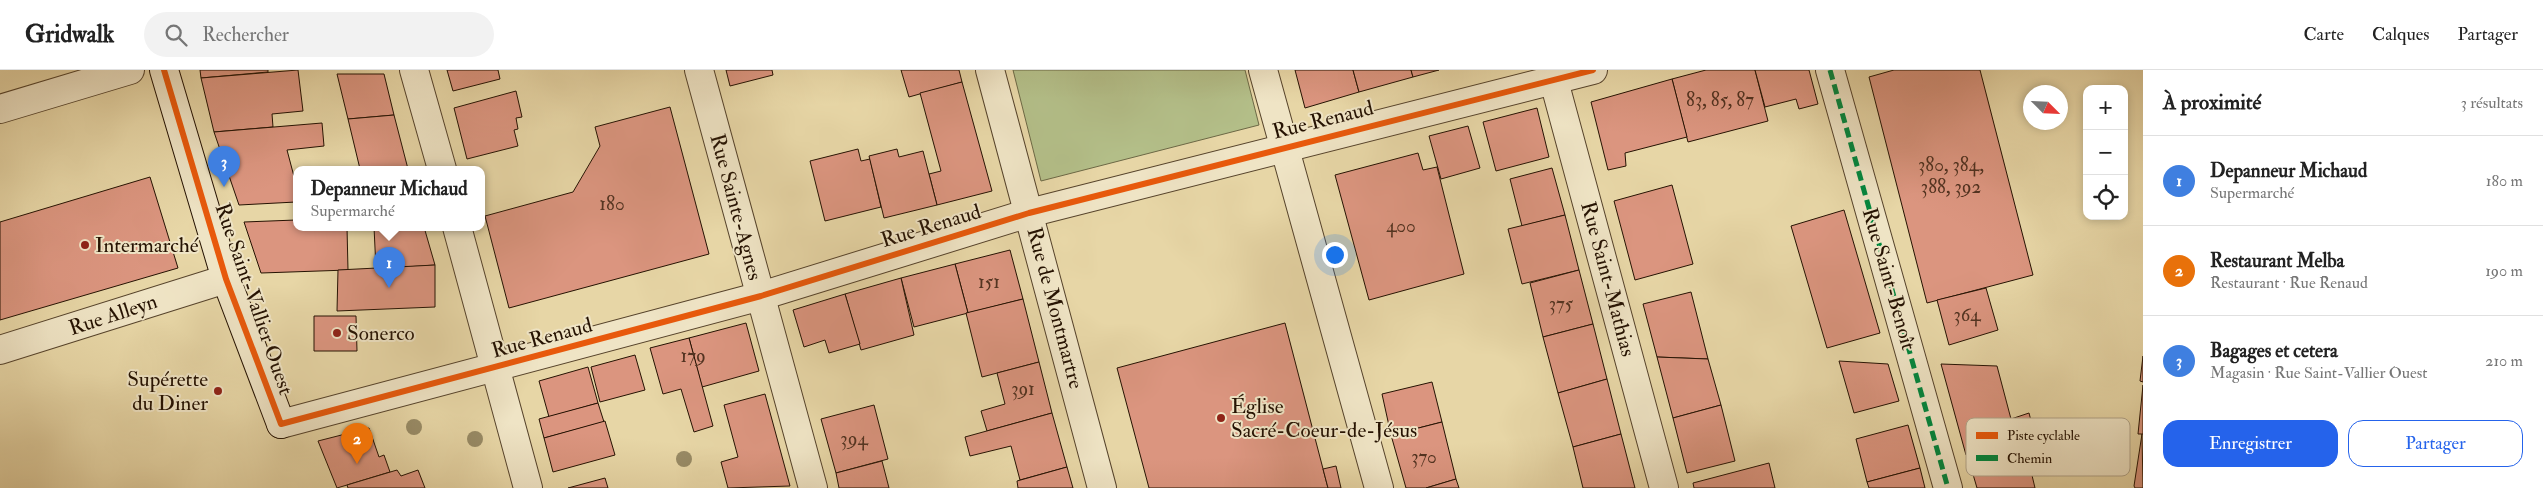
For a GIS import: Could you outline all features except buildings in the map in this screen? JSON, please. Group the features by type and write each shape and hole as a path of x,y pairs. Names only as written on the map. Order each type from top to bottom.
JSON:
{"street":[{"path":"0,109 130,70"},
{"name":"Rue Saint-Vallier Ouest","path":"164,70 226,279 281,424"},
{"path":"414,70 441,166"},
{"name":"Rue Sainte-Agnes","path":"699,70 814,488"},
{"name":"Rue de Montmartre","path":"990,70 1102,488"},
{"path":"1263,70 1379,488"},
{"name":"Rue Renaud","path":"281,424 760,296 1029,213 1552,75 1593,70"},
{"name":"Rue Saint-Benoît","path":"1830,70 1948,488"},
{"name":"Rue Saint-Mathias","path":"1552,75 1664,488"},
{"path":"458,231 528,488"},
{"name":"Rue Alleyn","path":"0,350 226,279"}],"green space":[{"path":"1013,70 1245,70 1259,125 1041,181"}],"marked path":[{"path":"1830,70 1948,488"}],"cycle path":[{"path":"164,70 226,279 281,424 761,296 1029,213 1593,70"}],"place":[{"name":"Bagages et cetera","path":"224,187"},
{"name":"Intermarché","path":"85,245"},
{"name":"Depanneur Michaud","path":"389,288"},
{"name":"Sonerco","path":"337,333"},
{"name":"Supérette du Diner","path":"218,391"},
{"name":"Église Sacré-Coeur-de-Jésus","path":"1221,418"},
{"name":"Restaurant Melba","path":"357,464"}]}
